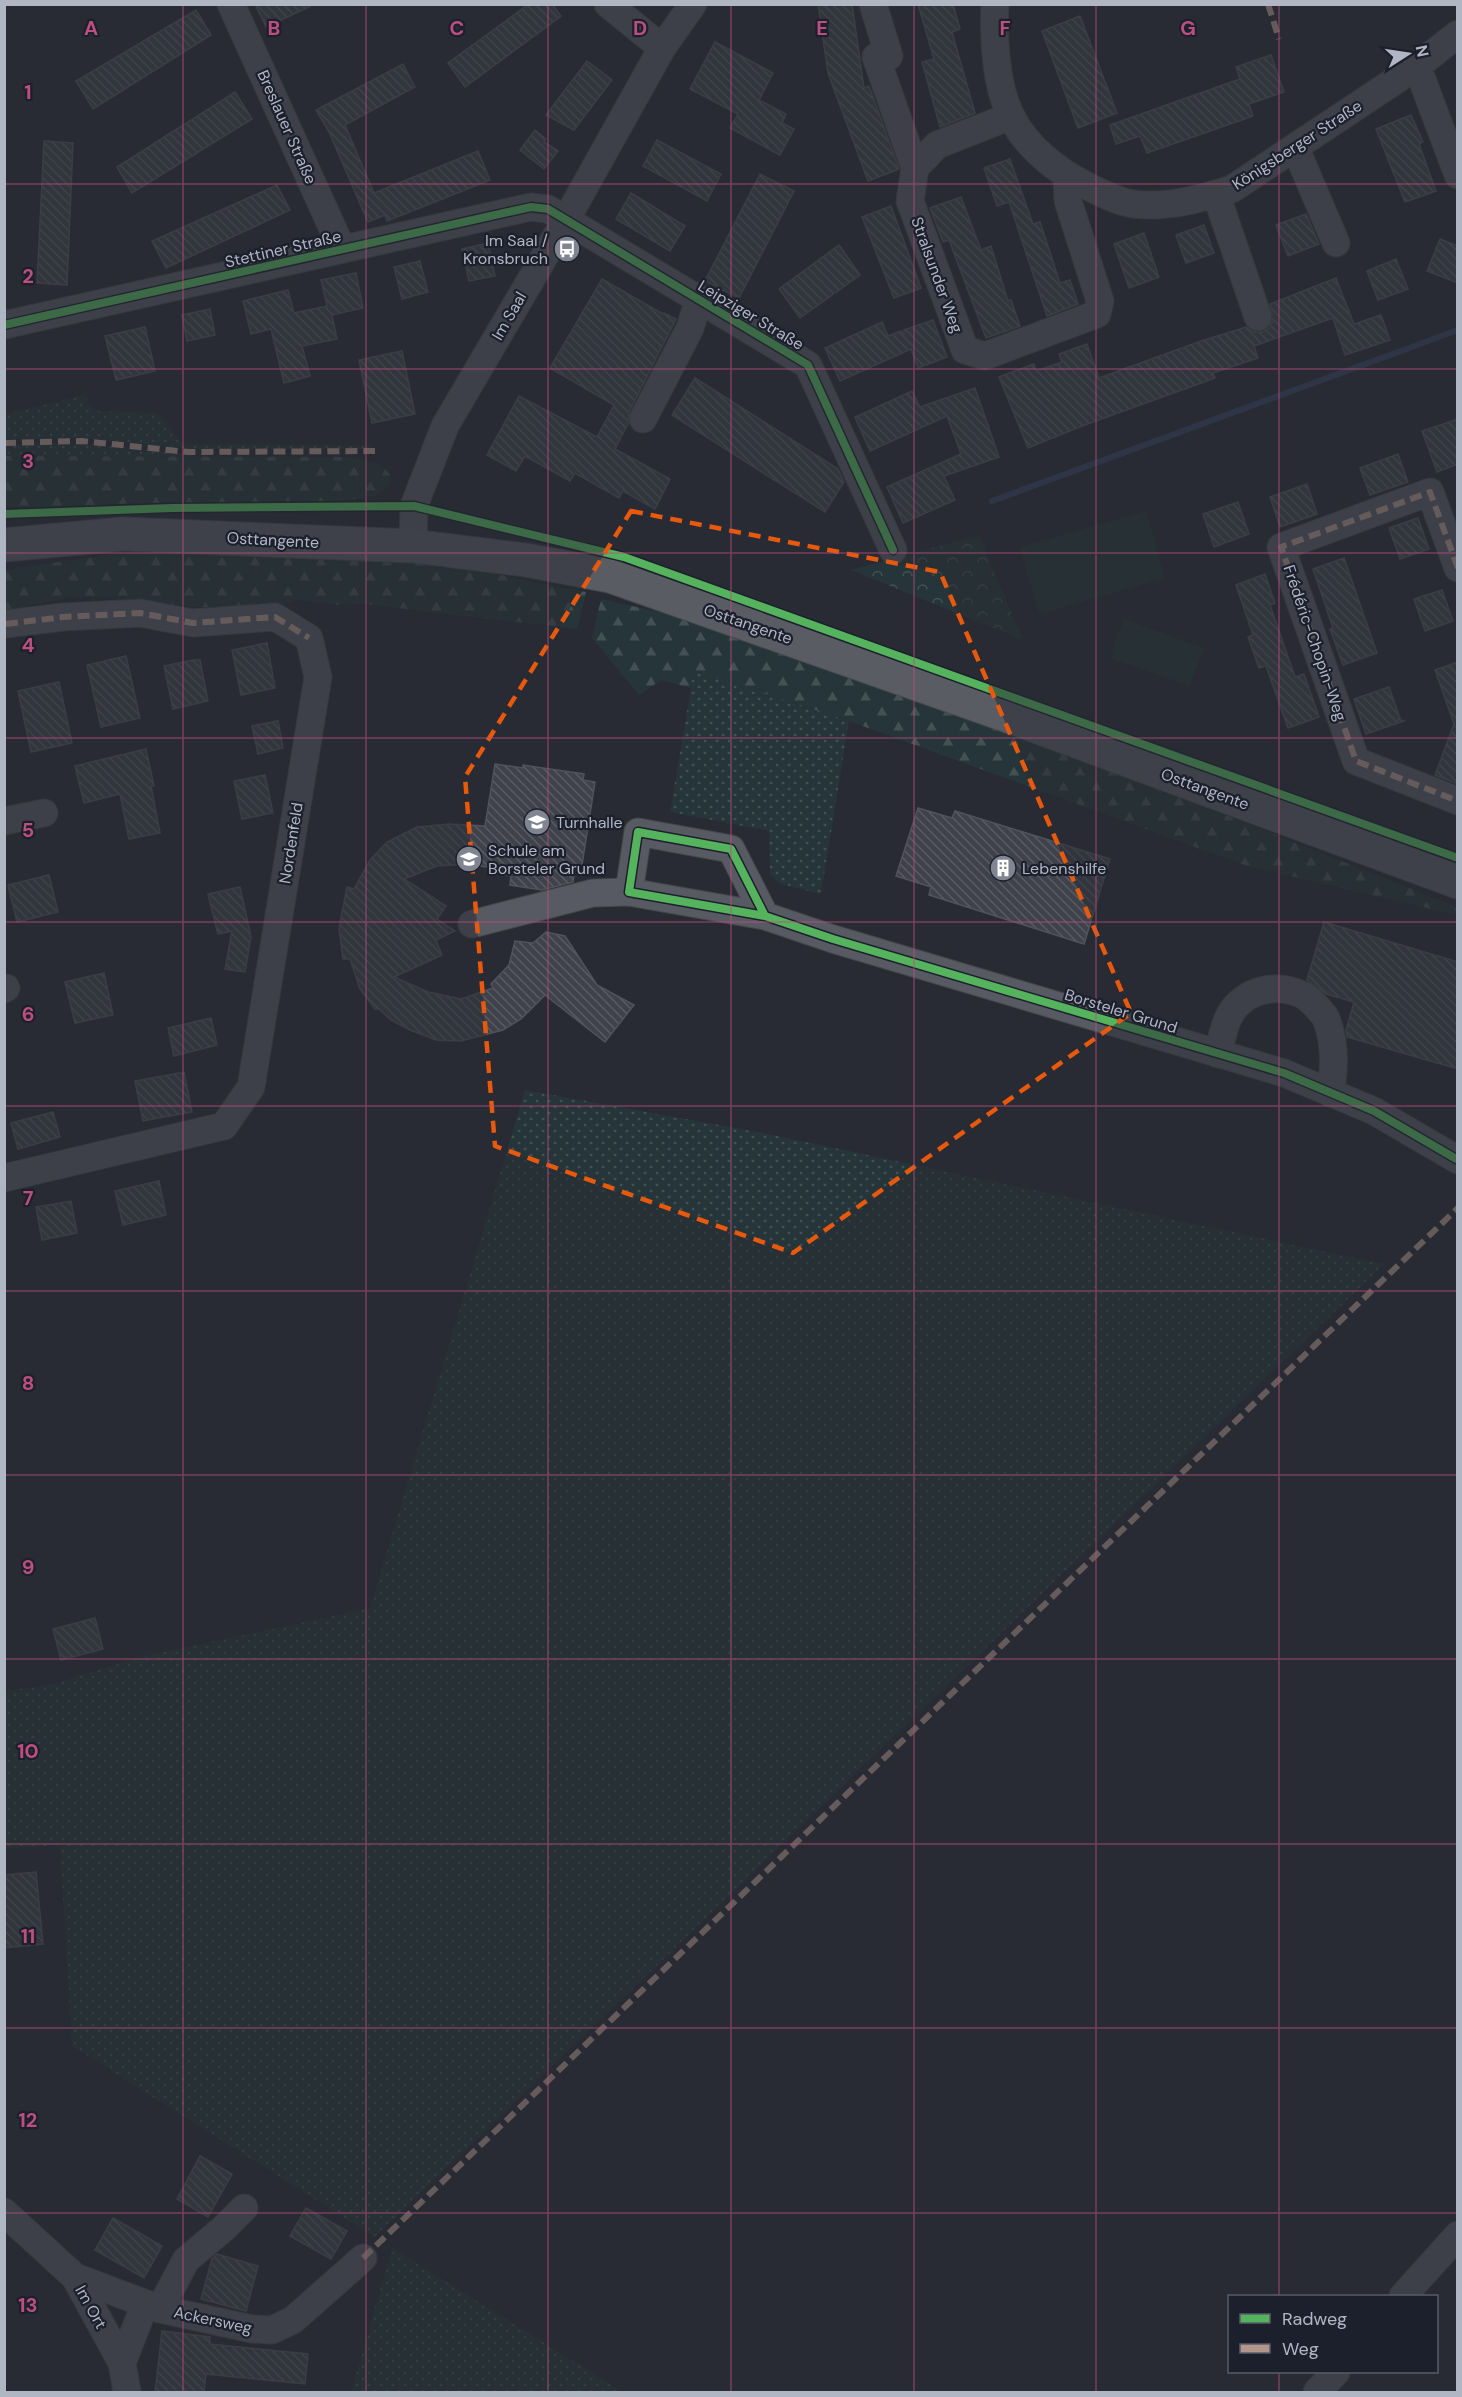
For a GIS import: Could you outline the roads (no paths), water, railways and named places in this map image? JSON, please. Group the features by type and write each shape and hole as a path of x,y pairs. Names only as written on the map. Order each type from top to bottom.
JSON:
{"main road":[{"name":"Osttangente","path":"4,545 123,534 413,546 526,560 610,576 1008,716 1458,882"}],"street":[{"name":"Breslauer Straße","path":"231,4 342,249"},
{"path":"608,4 662,48"},
{"name":"Im Saal","path":"413,546 414,506 445,426 567,218 662,48 693,4"},
{"name":"Stralsunder Weg","path":"873,4 889,56 876,57 915,168 910,201 965,350 986,356 1096,314 1100,301 1068,201 1067,176"},
{"name":"Königsberger Straße","path":"995,4 997,69 1011,116 1034,149 1067,176 1100,193 1132,204 1168,204 1232,189 1416,66 1458,34"},
{"path":"1416,66 1458,175"},
{"path":"915,168 937,145 1011,116"},
{"path":"1295,147 1336,243"},
{"path":"1216,194 1258,317"},
{"name":"Stettiner Straße","path":"4,325 531,207 548,208 567,218"},
{"name":"Leipziger Straße","path":"567,218 808,365 893,550"},
{"path":"643,419 690,328 699,299"},
{"name":"Frédéric-Chopin-Weg","path":"1458,568 1430,492 1281,547 1356,760 1458,801"},
{"name":"Nordenfeld","path":"4,1178 224,1126 251,1087 318,677 309,638 275,616 193,623 140,613 63,617 6,624"},
{"path":"4,821 44,813"},
{"path":"629,892 638,832 730,849 765,916"},
{"name":"Borsteler Grund","path":"472,924 593,893 629,892 765,916 855,946 1284,1074 1374,1111 1458,1160"},
{"path":"1218,1054 1226,1024 1237,1005 1251,995 1269,989 1293,989 1311,1000 1327,1018 1335,1071 1330,1093"},
{"path":"122,2363 153,2306 186,2259 225,2228 244,2208"},
{"name":"Im Ort","path":"4,2212 75,2277 122,2363 127,2392"},
{"path":"1404,2295 1458,2235"},
{"name":"Ackersweg","path":"75,2277 153,2306 252,2330 273,2330 293,2320 363,2258"},
{"path":"1317,2392 1335,2373"}],"waterway":[{"path":"992,501 1458,330"}],"place":[{"name":"Im Saal / Kronsbruch","path":"567,249"},
{"name":"Turnhalle","path":"537,822"},
{"name":"Schule am Borsteler Grund","path":"469,859"},
{"name":"Lebenshilfe","path":"1003,868"}]}
